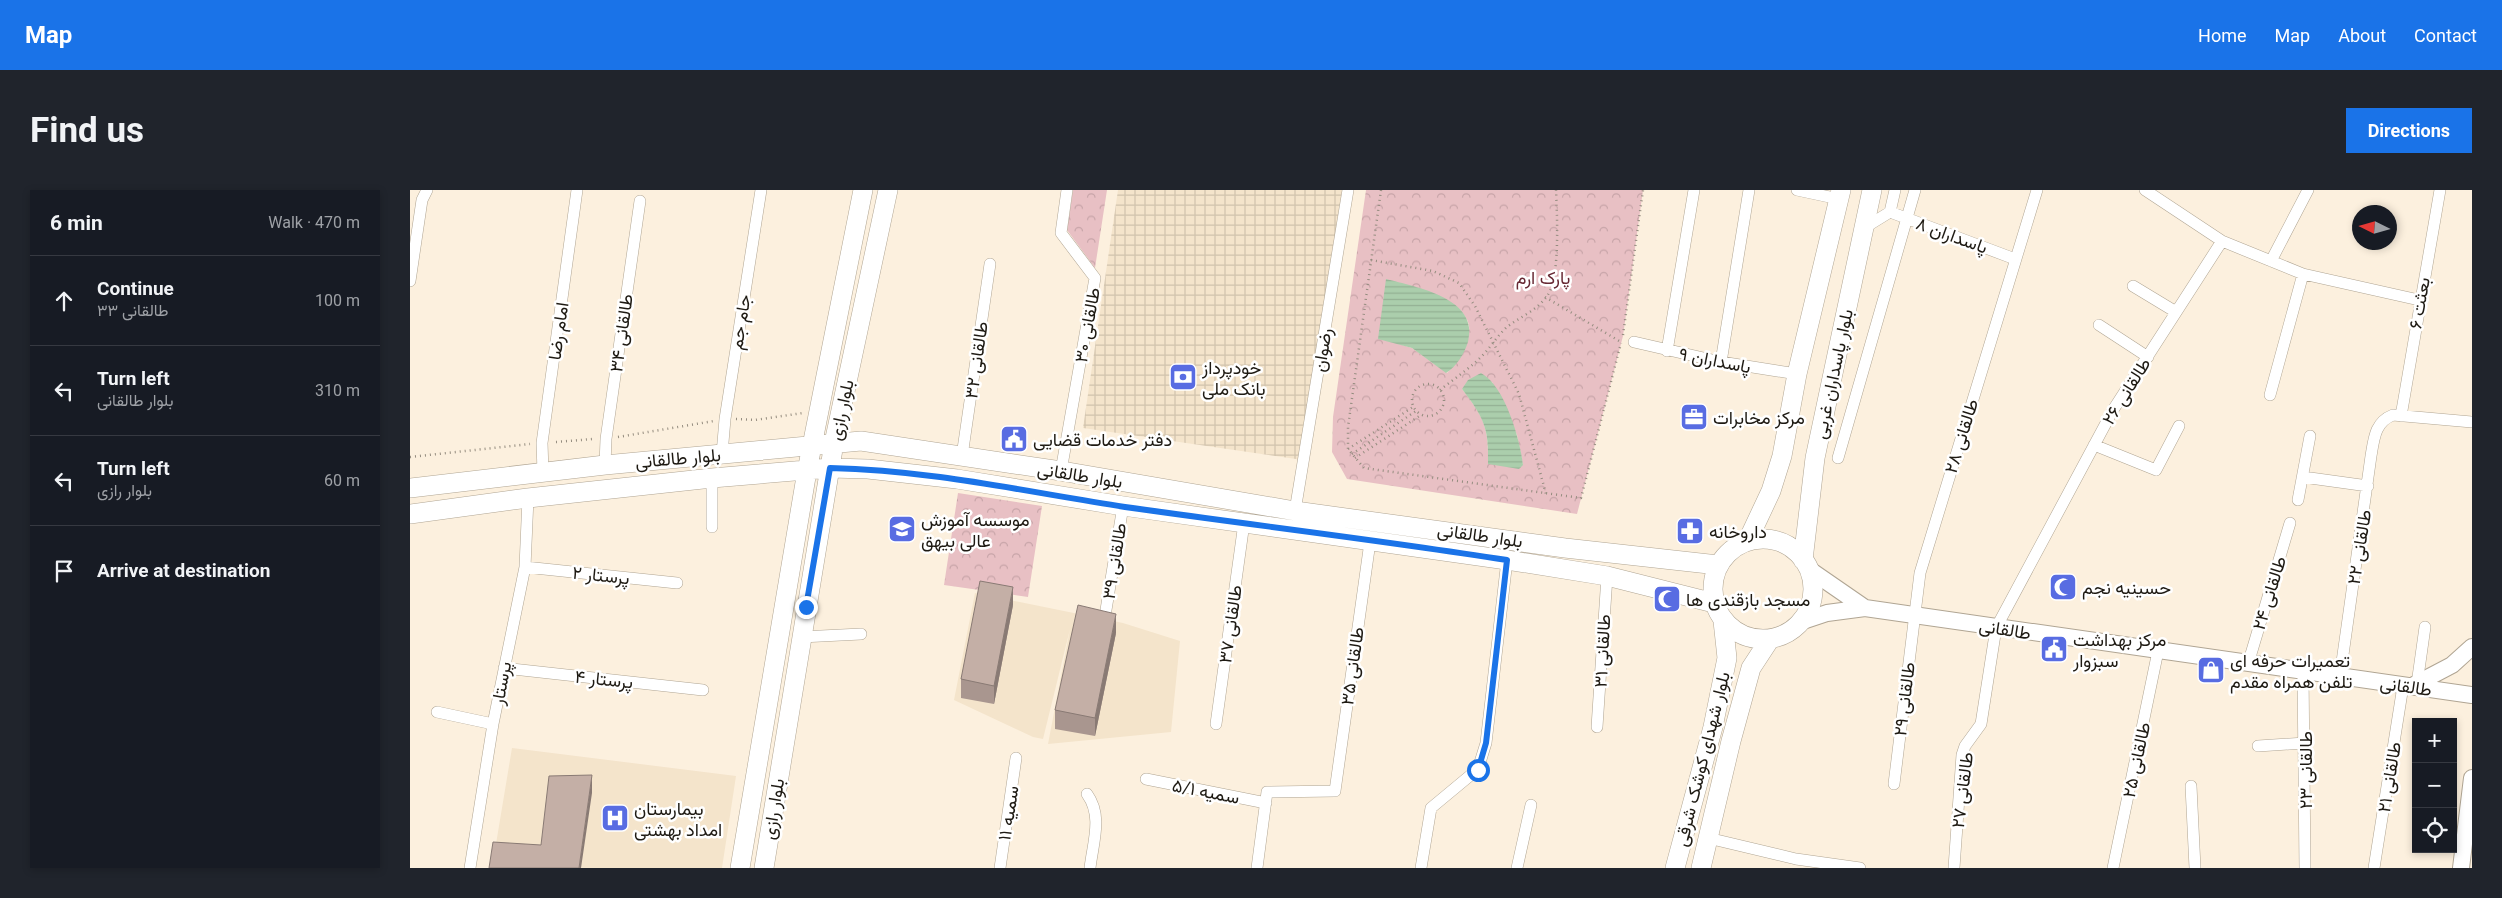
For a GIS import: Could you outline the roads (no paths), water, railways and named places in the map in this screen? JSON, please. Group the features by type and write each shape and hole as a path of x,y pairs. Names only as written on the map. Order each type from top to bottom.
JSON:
{"main road":[{"name":"بلوار رازی","path":"740,868 807,471 863,190"},
{"name":"بلوار رازی","path":"764,868 834,443 888,190"},
{"name":"بلوار پاسداران غربی","path":"1806,565 1815,458 1872,190"},
{"name":"بلوار پاسداران غربی","path":"1748,540 1771,492 1782,456 1797,374 1840,194"},
{"name":"بلوار طالقانی","path":"410,488 605,465 861,441 1061,471 1295,511 1565,548 1718,565"},
{"name":"بلوار طالقانی","path":"410,514 528,498 712,478 830,468 868,469 957,479 1123,506 1507,560 1606,576 1714,603"},
{"path":"1803,621 1808,612 1814,591 1806,565 1796,550 1768,538 1748,540 1726,554 1718,565 1712,584 1714,603 1723,621 1739,634 1760,640 1770,639 1782,636 1803,621 1826,614 1865,608"},
{"path":"1806,565 1865,608"},
{"name":"طالقانی","path":"1865,608 2158,652 2411,685 2472,695"},
{"name":"بلوار شهدای کوشک شرقی","path":"1675,868 1713,726 1727,658 1723,621"},
{"name":"بلوار شهدای کوشک شرقی","path":"1701,868 1731,741 1751,668 1770,639"},
{"path":"2411,685 2452,665 2472,647"},
{"path":"762,742 783,745"},
{"path":"2464,866 2472,778"}],"street":[{"path":"410,281 422,200 426,190"},
{"name":"امام رضا","path":"543,472 542,443 577,190"},
{"name":"جام جم","path":"722,454 726,410 761,190"},
{"name":"طالقانی ۳۰","path":"1061,471 1095,278 1061,233 1067,190"},
{"name":"رضوان","path":"1295,511 1348,190"},
{"path":"1667,351 1694,190"},
{"path":"1721,362 1749,190"},
{"path":"1797,190 1840,194"},
{"path":"1864,228 1890,212 1895,190"},
{"path":"1838,458 1915,190"},
{"path":"2015,259 2036,190"},
{"path":"2271,261 2308,190"},
{"name":"بعثت ۶","path":"2401,416 2419,300 2440,190"},
{"path":"2151,191 2222,241 2271,261 2303,274 2419,300"},
{"name":"طالقانی ۳۴","path":"605,465 606,439 640,201"},
{"name":"پاسداران ۸","path":"1890,212 2015,259"},
{"name":"طالقانی ۲۶","path":"1996,628 2094,445 2148,356 2222,241"},
{"name":"طالقانی ۲۸","path":"1914,614 1920,573 2015,259"},
{"name":"طالقانی ۳۲","path":"962,456 990,264"},
{"path":"2270,395 2303,274"},
{"path":"2133,286 2176,312"},
{"path":"2099,324 2148,356"},
{"name":"پاسداران ۹","path":"1634,342 1721,362 1797,374"},
{"name":"طالقانی ۲۲","path":"2340,676 2374,440 2378,426 2384,419 2393,415 2401,416"},
{"path":"2401,416 2472,422"},
{"path":"2094,445 2156,470 2179,426"},
{"path":"2298,500 2310,436"},
{"path":"2303,477 2368,486"},
{"path":"712,478 712,527"},
{"name":"پرستار","path":"470,868 493,724 525,567 528,498"},
{"name":"طالقانی ۳۹","path":"1105,616 1123,506"},
{"name":"طالقانی ۳۷","path":"1216,724 1244,523"},
{"name":"طالقانی ۲۴","path":"2248,664 2290,523"},
{"name":"طالقانی ۳۵","path":"1266,803 1267,792 1335,791 1370,542"},
{"path":"1421,868 1432,808 1478,770 1486,743 1507,560"},
{"name":"پرستار ۲","path":"525,567 677,583"},
{"name":"طالقانی ۳۱","path":"1598,727 1606,576"},
{"name":"طالقانی ۲۹","path":"1894,784 1914,614"},
{"name":"طالقانی ۲۱","path":"2374,868 2411,685 2425,627"},
{"name":"طالقانی ۲۷","path":"1954,868 1962,755 1965,746 1981,724 1996,628"},
{"path":"801,637 862,634"},
{"name":"طالقانی ۲۵","path":"2113,868 2158,652"},
{"name":"پرستار ۴","path":"504,668 703,690"},
{"name":"طالقانی ۲۳","path":"2304,671 2306,868"},
{"path":"437,712 493,724"},
{"path":"2258,746 2305,743"},
{"name":"سمیه ۱۱","path":"1000,868 1016,758"},
{"name":"سمیه ۵/۱","path":"1146,779 1266,803"},
{"path":"2191,786 2195,868"},
{"path":"1087,794 1094,804 1097,815 1090,868"},
{"path":"1258,868 1266,803"},
{"path":"1517,868 1531,806"},
{"path":"1708,838 1796,859 1860,868"}],"place":[{"name":"خودپرداز بانک ملی","path":"1183,377"},
{"name":"مرکز مخابرات","path":"1694,417"},
{"name":"دفتر خدمات قضایی","path":"1014,439"},
{"name":"موسسه آموزش عالی بیهق","path":"902,529"},
{"name":"داروخانه","path":"1690,531"},
{"name":"حسینیه نجم","path":"2063,587"},
{"name":"مسجد بازقندی ها","path":"1667,599"},
{"name":"مرکز بهداشت سبزوار","path":"2054,649"},
{"name":"تعمیرات حرفه ای تلفن همراه مقدم","path":"2211,670"},
{"name":"بیمارستان امداد بهشتی","path":"615,818"}],"park label":[{"name":"پارک ارم","path":"1543,277"}]}
